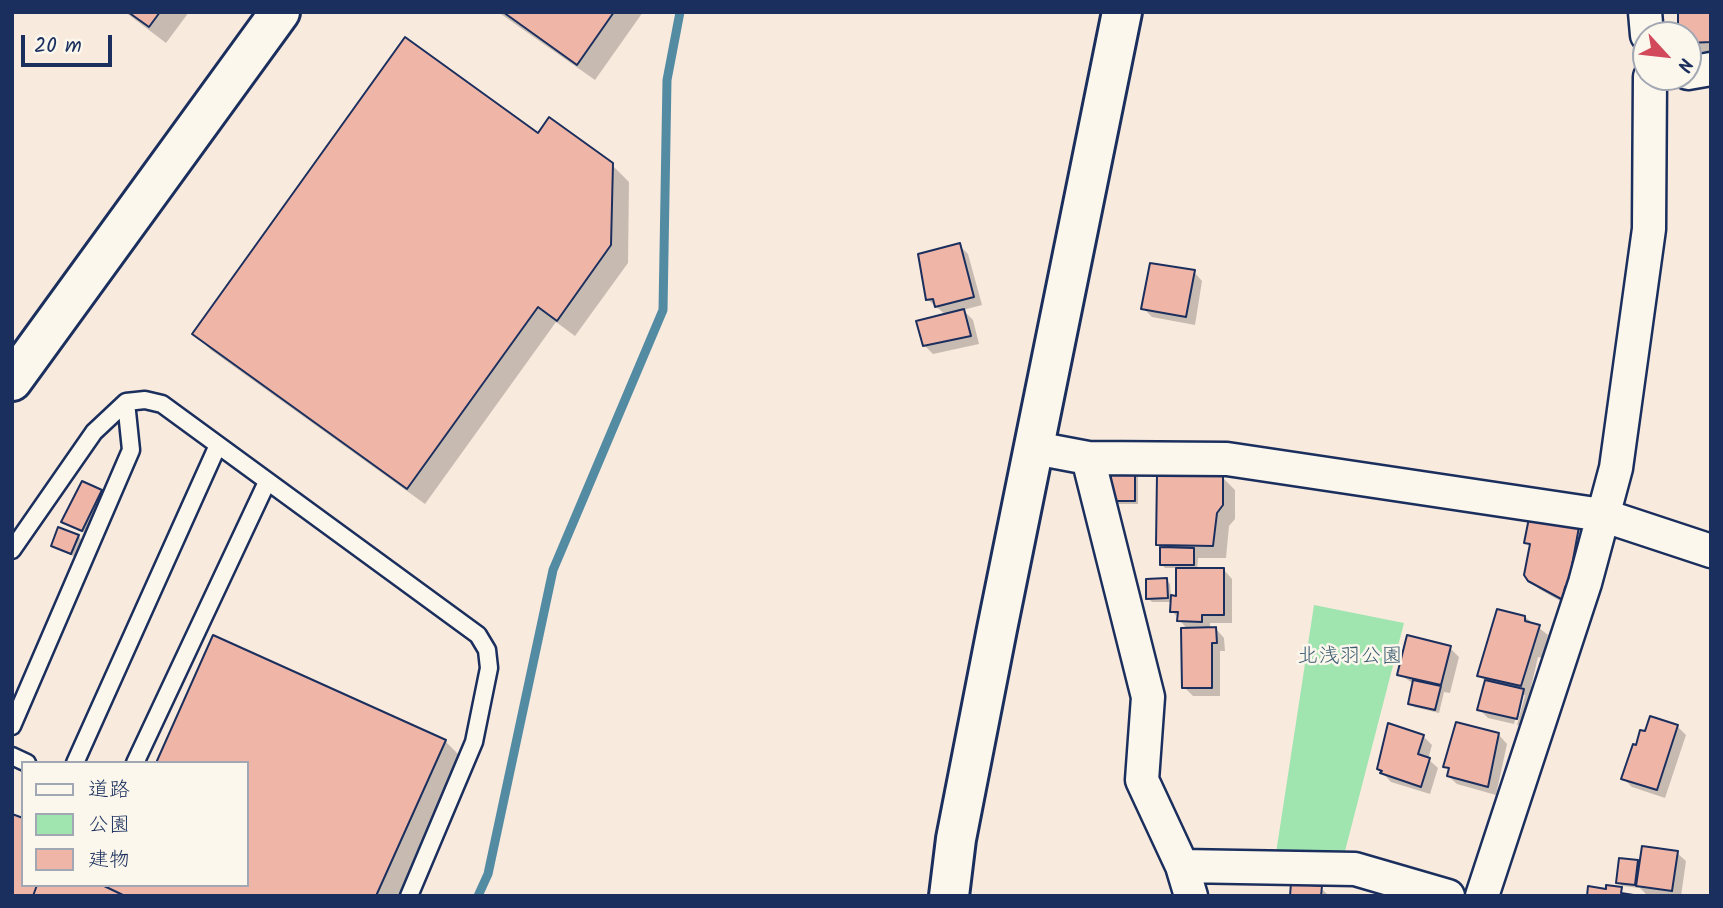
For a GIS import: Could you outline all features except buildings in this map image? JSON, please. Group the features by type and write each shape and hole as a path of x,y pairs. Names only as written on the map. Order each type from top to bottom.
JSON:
{"street":[{"path":"16,370 280,12"},
{"path":"949,896 959,825 1122,12"},
{"path":"1482,896 1585,583 1616,468 1649,229 1655,91"},
{"path":"1035,448 1088,458 1227,459 1602,515 1711,551"},
{"path":"1088,458 1148,697 1142,780 1182,866 1191,896"},
{"path":"1182,866 1354,869 1448,896"}],"lane":[{"path":"12,550 94,432 126,402 145,400 162,404 478,635 487,650 489,668 474,742 409,896"},
{"path":"12,726 131,450 126,402"},
{"path":"76,761 218,445"},
{"path":"136,761 267,482"}],"green space":[{"name":"北浅羽公園","path":"1314,605 1404,623 1344,855 1306,851 1276,853"}],"waterway":[{"path":"478,896 488,874 553,570 663,310 667,80 680,12"}]}
